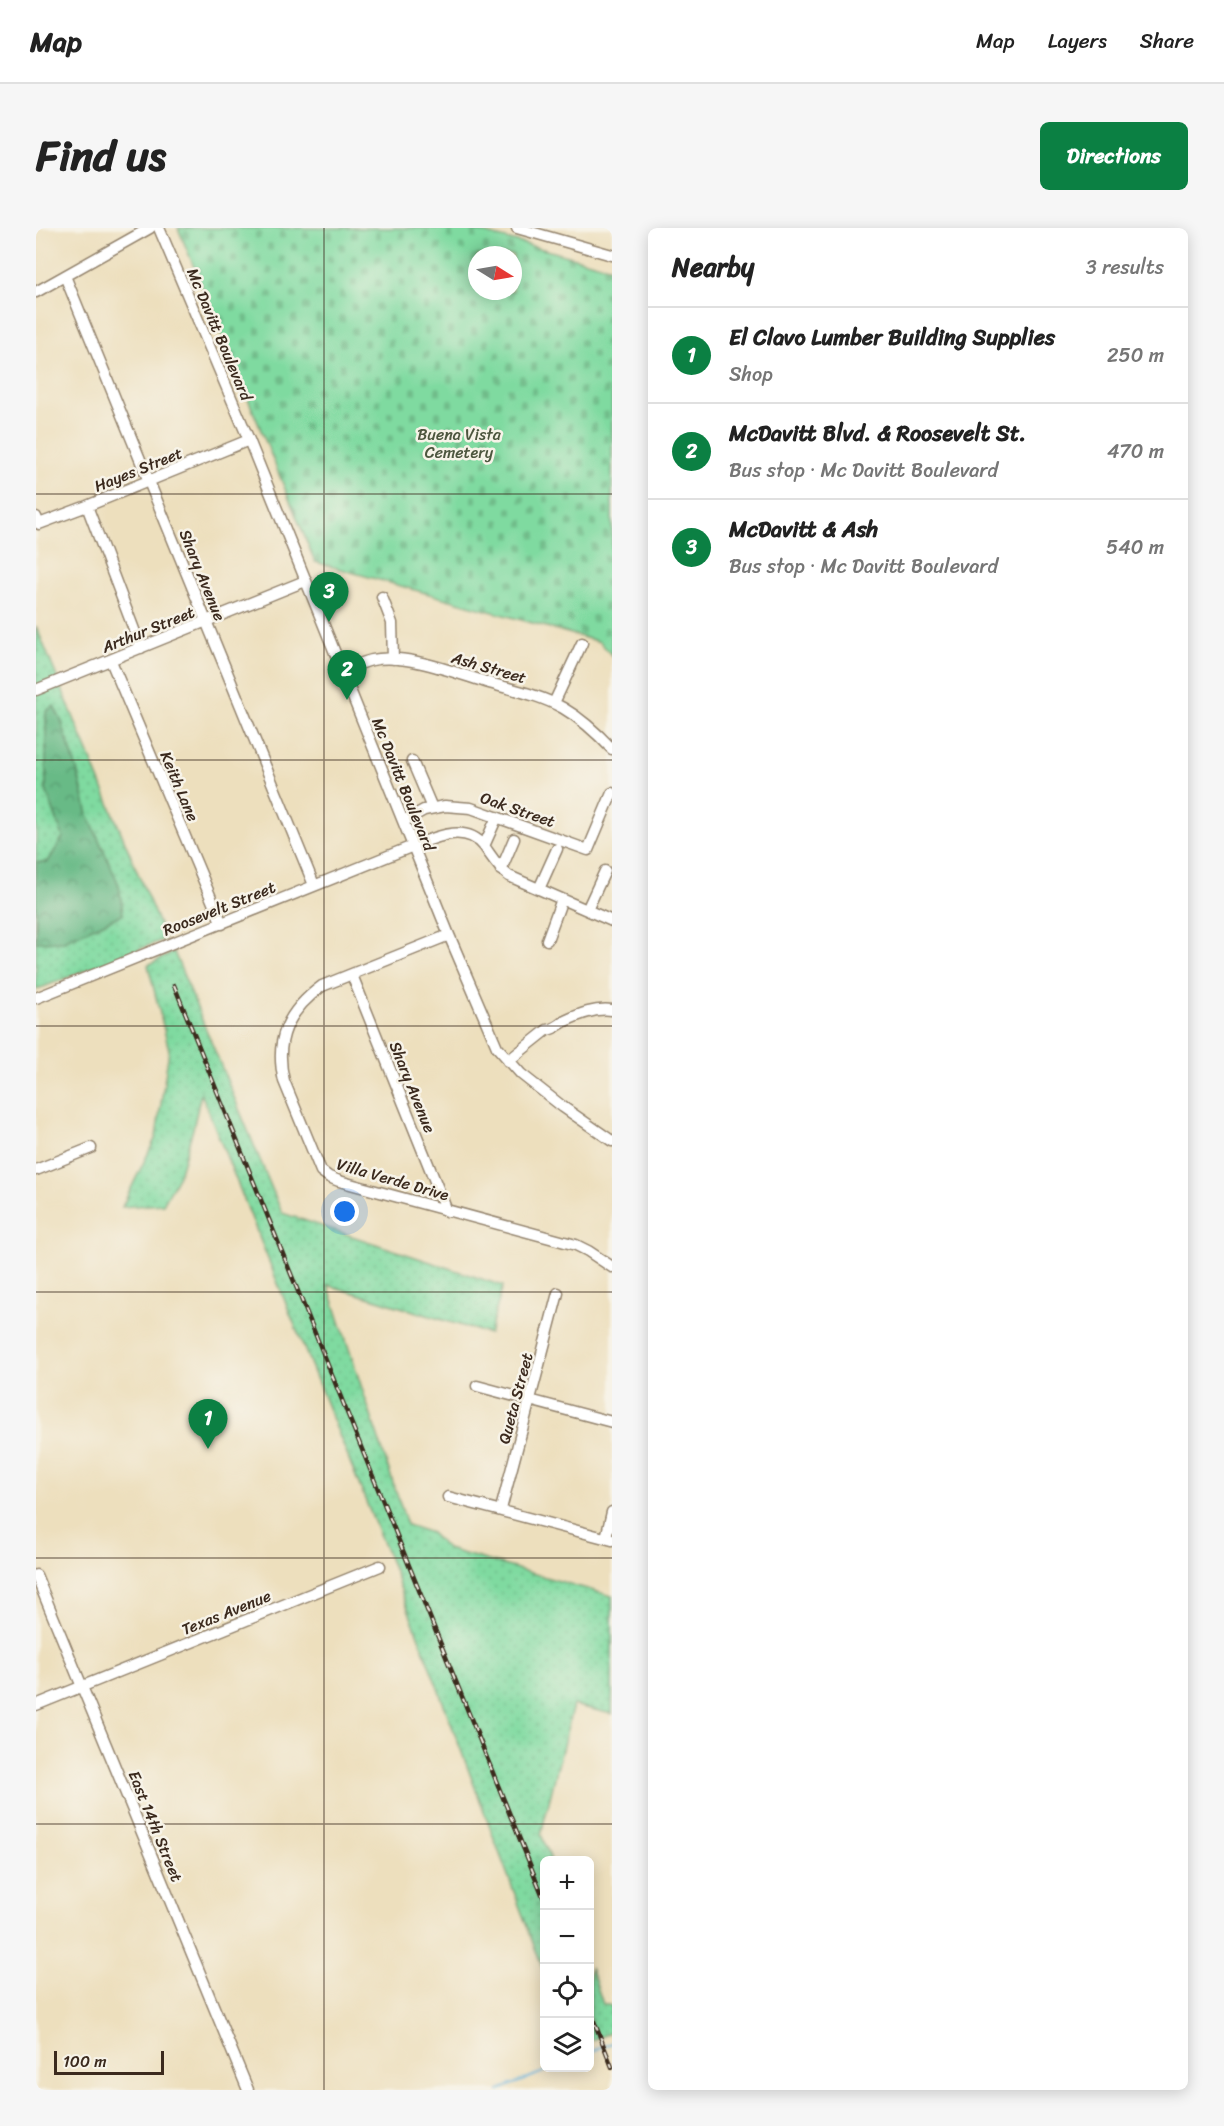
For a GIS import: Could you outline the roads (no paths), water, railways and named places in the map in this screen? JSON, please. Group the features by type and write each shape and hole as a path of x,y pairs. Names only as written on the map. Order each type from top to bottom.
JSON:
{"street":[{"path":"36,292 150,228"},
{"name":"Mc Davitt Boulevard","path":"159,228 249,440 449,935 497,1047 521,1074 612,1141"},
{"path":"517,228 612,255"},
{"name":"Shary Avenue","path":"65,276 314,885"},
{"name":"Hayes Street","path":"37,520 87,506 249,440"},
{"path":"87,506 141,648"},
{"name":"Arthur Street","path":"36,690 305,581"},
{"path":"382,597 392,623 393,659"},
{"path":"554,703 582,643"},
{"name":"Ash Street","path":"342,671 373,660 393,659 419,663 546,699 596,732 612,749"},
{"name":"Keith Lane","path":"111,661 222,924"},
{"path":"412,761 432,808"},
{"name":"Oak Street","path":"404,821 432,808 445,806 471,808 588,850 612,793"},
{"path":"496,817 484,846 501,870 509,876 612,921"},
{"name":"Roosevelt Street","path":"36,998 314,885 447,834 460,833 472,837 484,846"},
{"path":"501,870 514,839"},
{"path":"539,889 557,849"},
{"path":"587,910 605,871"},
{"path":"547,940 562,899"},
{"name":"Villa Verde Drive","path":"449,935 322,986 304,999 286,1028 279,1054 280,1066 321,1171 329,1177 576,1245 612,1268"},
{"name":"Shary Avenue","path":"352,975 447,1211"},
{"path":"508,1060 548,1030 564,1022 597,1009 612,1010"},
{"path":"36,1170 91,1148"},
{"name":"Queta Street","path":"501,1509 558,1293"},
{"path":"477,1386 612,1422"},
{"path":"448,1497 609,1539 612,1512"},
{"name":"Texas Avenue","path":"36,1705 380,1566"},
{"name":"East 14th Street","path":"37,1578 248,2090"}],"waterway":[{"path":"594,2050 612,2043"},
{"path":"499,2090 543,2072"}],"railway":[{"path":"174,985 540,1889"},
{"path":"593,2018 612,2067"}],"place":[{"name":"McDavitt & Ash","path":"329,622"},
{"name":"McDavitt Blvd. & Roosevelt St.","path":"347,700"},
{"name":"El Clavo Lumber Building Supplies","path":"208,1449"}],"park label":[{"name":"Buena Vista Cemetery","path":"459,443"}]}
